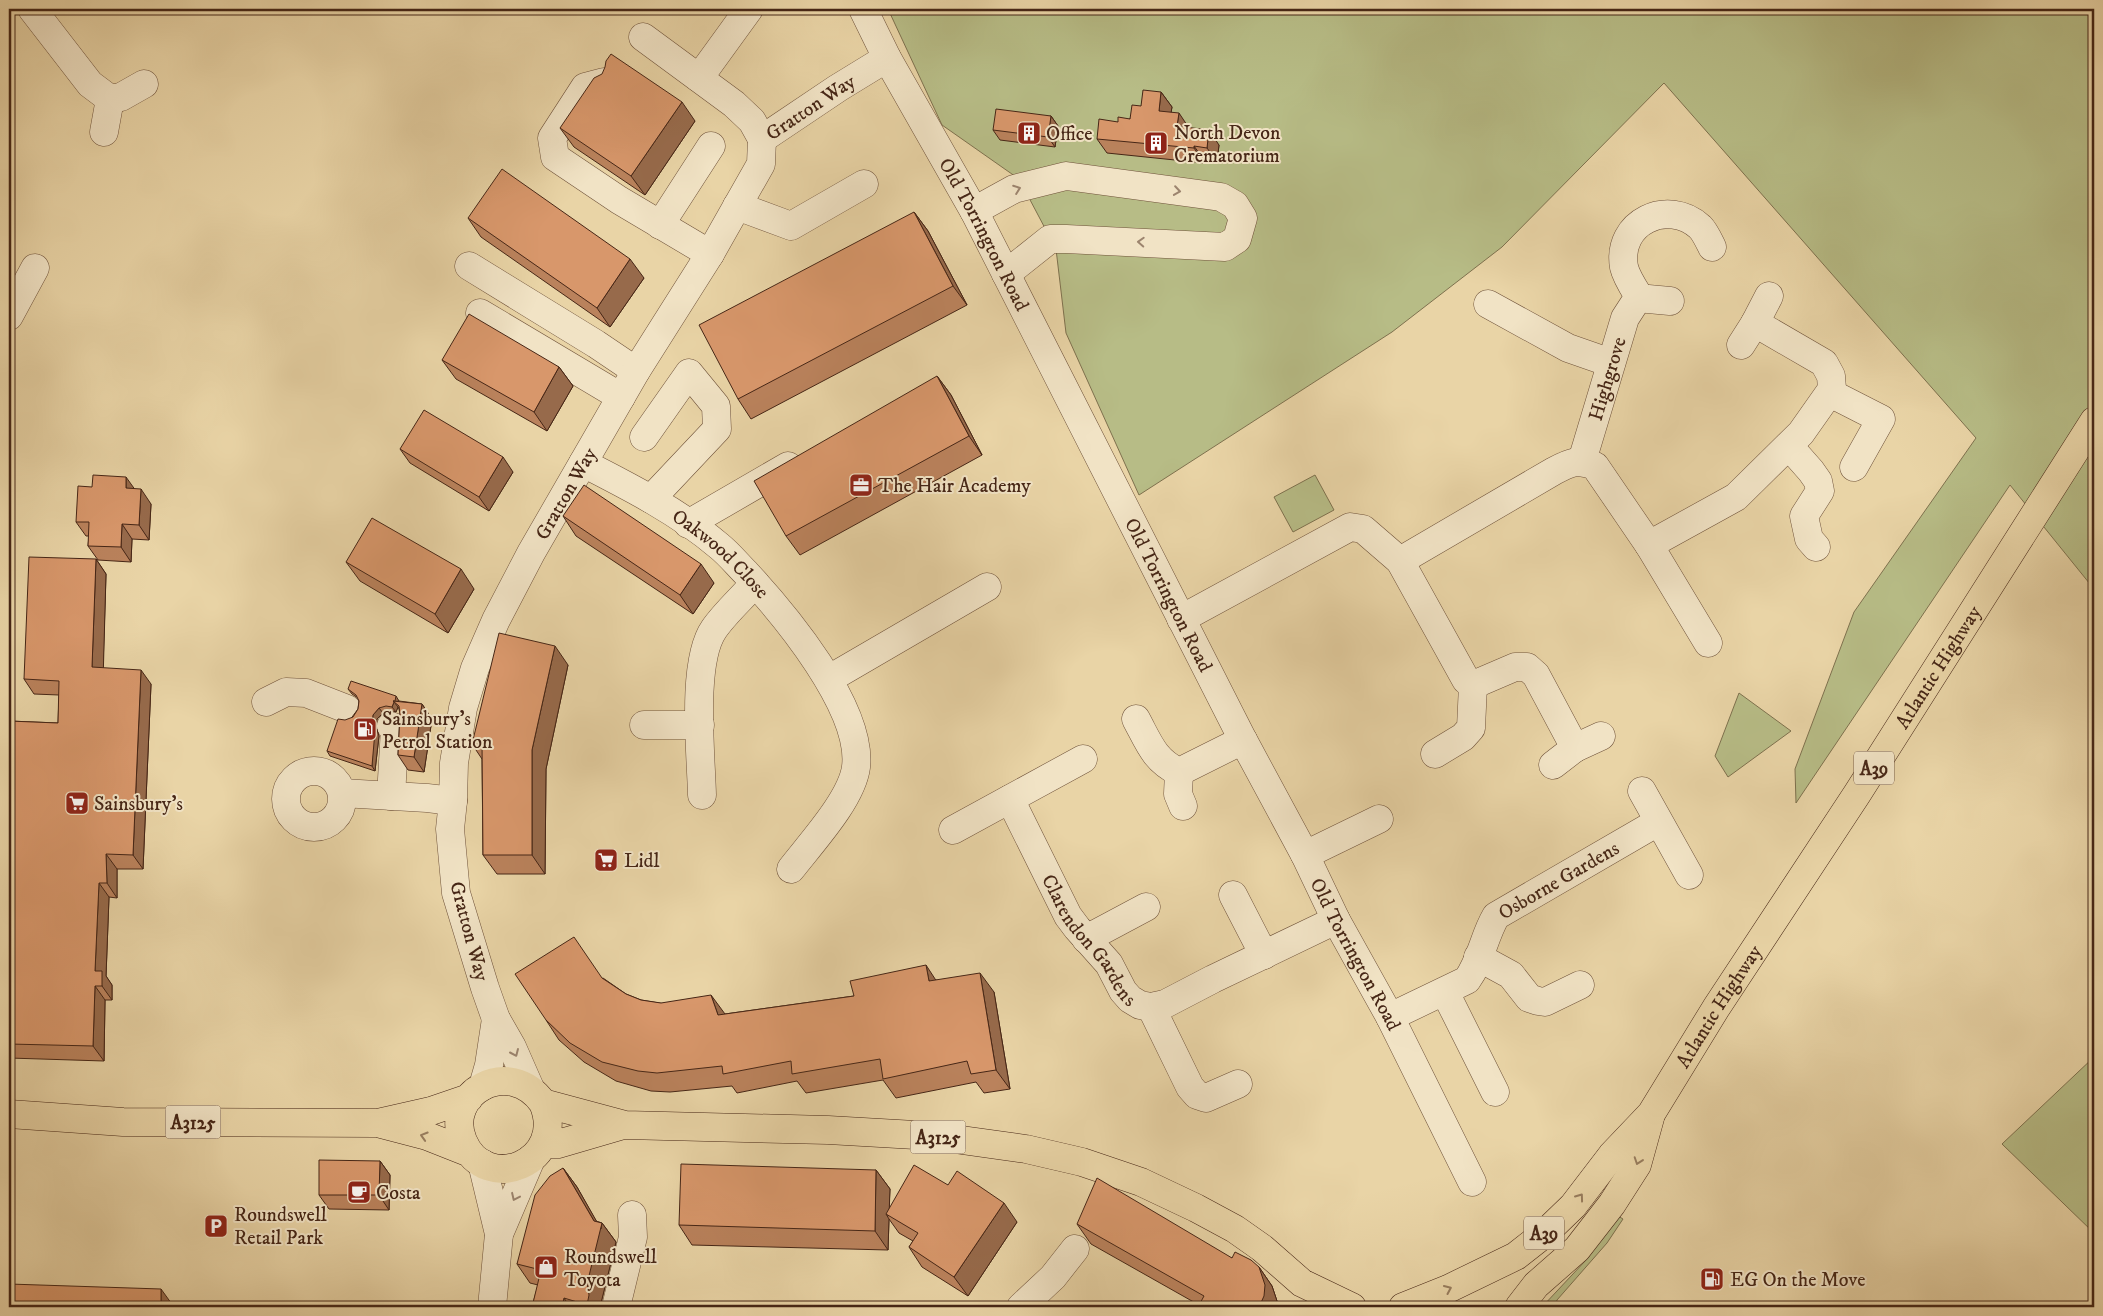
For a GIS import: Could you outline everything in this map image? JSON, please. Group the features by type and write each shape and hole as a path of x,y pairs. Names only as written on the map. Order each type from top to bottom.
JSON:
{"main road":[{"name":"Atlantic Highway","path":"1403,1307 1448,1289 1516,1256 1544,1234 1573,1206 1612,1155 1651,1114 1716,1008 1857,794 2094,421"},
{"path":"499,1080 507,1080 515,1082 536,1096 548,1123 538,1152 525,1164 511,1169 497,1169 476,1158 462,1140 460,1126 462,1110 476,1092 499,1080"},
{"name":"A3125","path":"9,1114 124,1122 378,1123 431,1111 476,1092"},
{"name":"A3125","path":"536,1096 625,1125 828,1130 923,1136 1026,1149 1082,1162 1141,1182 1196,1208 1235,1229 1262,1248 1307,1295 1352,1307"},
{"name":"Atlantic Highway","path":"1519,1307 1536,1285 1577,1249 1612,1204 1637,1165 1651,1114"},
{"name":"A3125","path":"378,1123 427,1136 476,1158"},
{"name":"A3125","path":"538,1152 558,1144 625,1125"}],"street":[{"path":"32,9 90,84 110,99 121,97 144,84"},
{"path":"699,78 749,9"},
{"name":"Old Torrington Road","path":"863,9 887,58 974,212 1243,740 1305,855 1336,920 1390,1017 1472,1182"},
{"path":"643,38 727,99 752,121 762,139"},
{"name":"Gratton Way","path":"536,1096 512,1046 496,1019 456,892 450,829 454,801 454,763 463,708 475,668 505,603 583,463 636,371 710,254 760,164 762,139 887,58"},
{"path":"604,82 586,87 552,138 555,157 660,225 710,254"},
{"path":"104,132 110,99"},
{"path":"660,225 711,146"},
{"path":"974,212 1014,189 1066,176 1221,197 1235,205 1243,218 1237,239 1225,247 1050,239 1006,274"},
{"path":"737,206 791,226 864,184"},
{"path":"1670,302 1637,298 1638,295 1624,267 1629,235 1652,216 1672,214 1687,218 1702,228 1712,247"},
{"path":"469,266 596,344 636,371"},
{"path":"9,316 35,268"},
{"path":"1649,545 1736,497 1788,446 1818,412 1832,389 1831,376 1824,363 1748,334 1770,296"},
{"name":"Highgrove","path":"1582,462 1625,318 1637,298"},
{"path":"1488,304 1568,348 1611,363"},
{"path":"480,314 621,397"},
{"path":"644,437 689,373 716,406 717,428 651,499"},
{"path":"1830,393 1881,419 1854,467"},
{"path":"1788,446 1818,481 1820,491 1804,516 1808,539 1816,547"},
{"path":"688,524 813,451"},
{"path":"1400,561 1567,464 1582,462 1595,466 1649,545 1708,643"},
{"name":"Oakwood Close","path":"583,463 651,499 720,546 793,627 829,679 850,726 856,758 853,780 845,796 791,869"},
{"path":"1181,618 1350,527 1363,529 1400,561 1470,682 1471,728 1463,737 1435,754"},
{"path":"702,795 699,681 705,648 714,629 755,583"},
{"path":"829,679 987,587"},
{"path":"1470,682 1515,667 1527,667 1536,675 1575,748"},
{"path":"266,702 286,692 306,693 347,708"},
{"path":"1136,719 1157,757 1166,766 1180,772"},
{"path":"644,725 700,725"},
{"path":"391,726 395,728 391,796"},
{"path":"1553,765 1575,748 1601,736"},
{"path":"1180,772 1243,740"},
{"path":"953,830 1083,759"},
{"path":"1180,772 1178,794 1183,806"},
{"path":"1642,791 1689,875"},
{"path":"342,793 454,801"},
{"name":"Clarendon Gardens","path":"1010,799 1060,902 1086,939 1109,964 1123,991 1130,999 1140,1005 1151,1007 1165,1004 1212,978 1264,956 1336,920"},
{"path":"1305,855 1379,819"},
{"name":"Osborne Gardens","path":"1390,1017 1467,980 1474,970 1488,929 1496,916 1658,822"},
{"path":"1233,895 1264,956"},
{"path":"1086,939 1146,907"},
{"path":"1478,957 1512,975 1529,998 1538,1001 1545,1002 1580,985"},
{"path":"1445,992 1495,1092"},
{"path":"1151,1007 1190,1087 1197,1095 1206,1098 1238,1084"},
{"name":"Gratton Way","path":"476,1092 489,1065 496,1019"},
{"path":"492,1307 499,1234 538,1152"},
{"path":"476,1158 499,1234"},
{"path":"616,1307 633,1237 632,1215"},
{"path":"1021,1307 1054,1277 1075,1249"}],"green space":[{"path":"888,9 2094,9 2094,589 2010,485 1796,803 1795,769 1854,612 1976,438 1664,83 1502,247 1392,332 1139,495 1066,333 1056,249 1019,179 942,125"},
{"path":"1315,475 1334,510 1293,532 1274,497"},
{"path":"1739,693 1791,731 1728,777 1715,756"},
{"path":"2094,1057 2094,1233 2002,1144"},
{"path":"1618,1216 1623,1219 1607,1243 1557,1300 1555,1307 1542,1307 1587,1259"}],"building":[{"path":"611,54 682,102 631,176 560,128 594,78 602,74 606,61"},
{"path":"1143,90 1161,92 1159,111 1179,113 1177,126 1209,130 1207,148 1097,139 1099,119 1118,122 1118,117 1130,119 1132,105 1141,106"},
{"path":"996,109 1051,116 1048,137 993,130"},
{"path":"502,169 630,259 597,308 468,218"},
{"path":"914,212 953,286 738,399 699,325"},
{"path":"469,314 559,367 534,412 442,360"},
{"name":"The Hair Academy","path":"937,376 969,436 786,536 754,481"},
{"path":"424,410 503,457 479,497 400,449"},
{"path":"93,475 126,477 126,488 141,489 139,525 122,524 121,547 88,546 89,522 76,522 78,486 92,487"},
{"path":"584,485 701,564 680,595 563,516"},
{"path":"372,518 461,569 435,614 346,562"},
{"name":"Sainsbury's","path":"29,557 96,559 92,667 141,670 133,855 106,854 107,883 99,883 95,971 102,971 102,986 95,986 93,1046 9,1044 9,721 58,723 59,681 24,679"},
{"path":"499,633 555,646 532,750 532,855 483,855 482,744 472,744"},
{"path":"351,681 396,696 392,707 379,708 373,715 372,723 375,731 372,766 327,751 338,719 345,720 353,717 358,709 359,701 356,695 348,689"},
{"path":"393,701 422,704 414,757 398,755 400,714 399,706"},
{"path":"574,937 602,978 626,994 641,1000 661,1003 711,995 718,1015 854,996 850,981 926,965 929,981 980,973 996,1070 971,1074 967,1061 883,1079 880,1059 792,1074 791,1061 723,1074 722,1066 657,1073 638,1071 602,1062 570,1043 546,1020 515,974"},
{"path":"319,1160 380,1161 379,1195 319,1195"},
{"path":"681,1164 876,1170 875,1231 679,1225"},
{"path":"914,1165 948,1185 957,1171 1004,1203 954,1277 909,1247 918,1233 886,1214"},
{"path":"563,1168 594,1221 602,1223 587,1284 589,1295 587,1305 564,1298 562,1307 550,1307 533,1303 541,1270 517,1264 535,1195 550,1176"},
{"path":"1097,1178 1232,1258 1235,1252 1251,1260 1259,1267 1265,1285 1264,1296 1259,1307 1198,1307 1204,1296 1077,1224"},
{"path":"9,1284 161,1289 161,1306 215,1307 9,1307"}],"place":[{"name":"Office","path":"1029,133"},
{"name":"North Devon Crematorium","path":"1156,143"},
{"name":"The Hair Academy","path":"861,485"},
{"name":"Sainsbury's Petrol Station","path":"365,729"},
{"name":"Sainsbury's","path":"77,803"},
{"name":"Lidl","path":"606,860"},
{"name":"Costa","path":"359,1192"},
{"name":"Roundswell Retail Park","path":"216,1226"},
{"name":"Roundswell Toyota","path":"546,1267"},
{"name":"EG On the Move","path":"1712,1279"}]}
